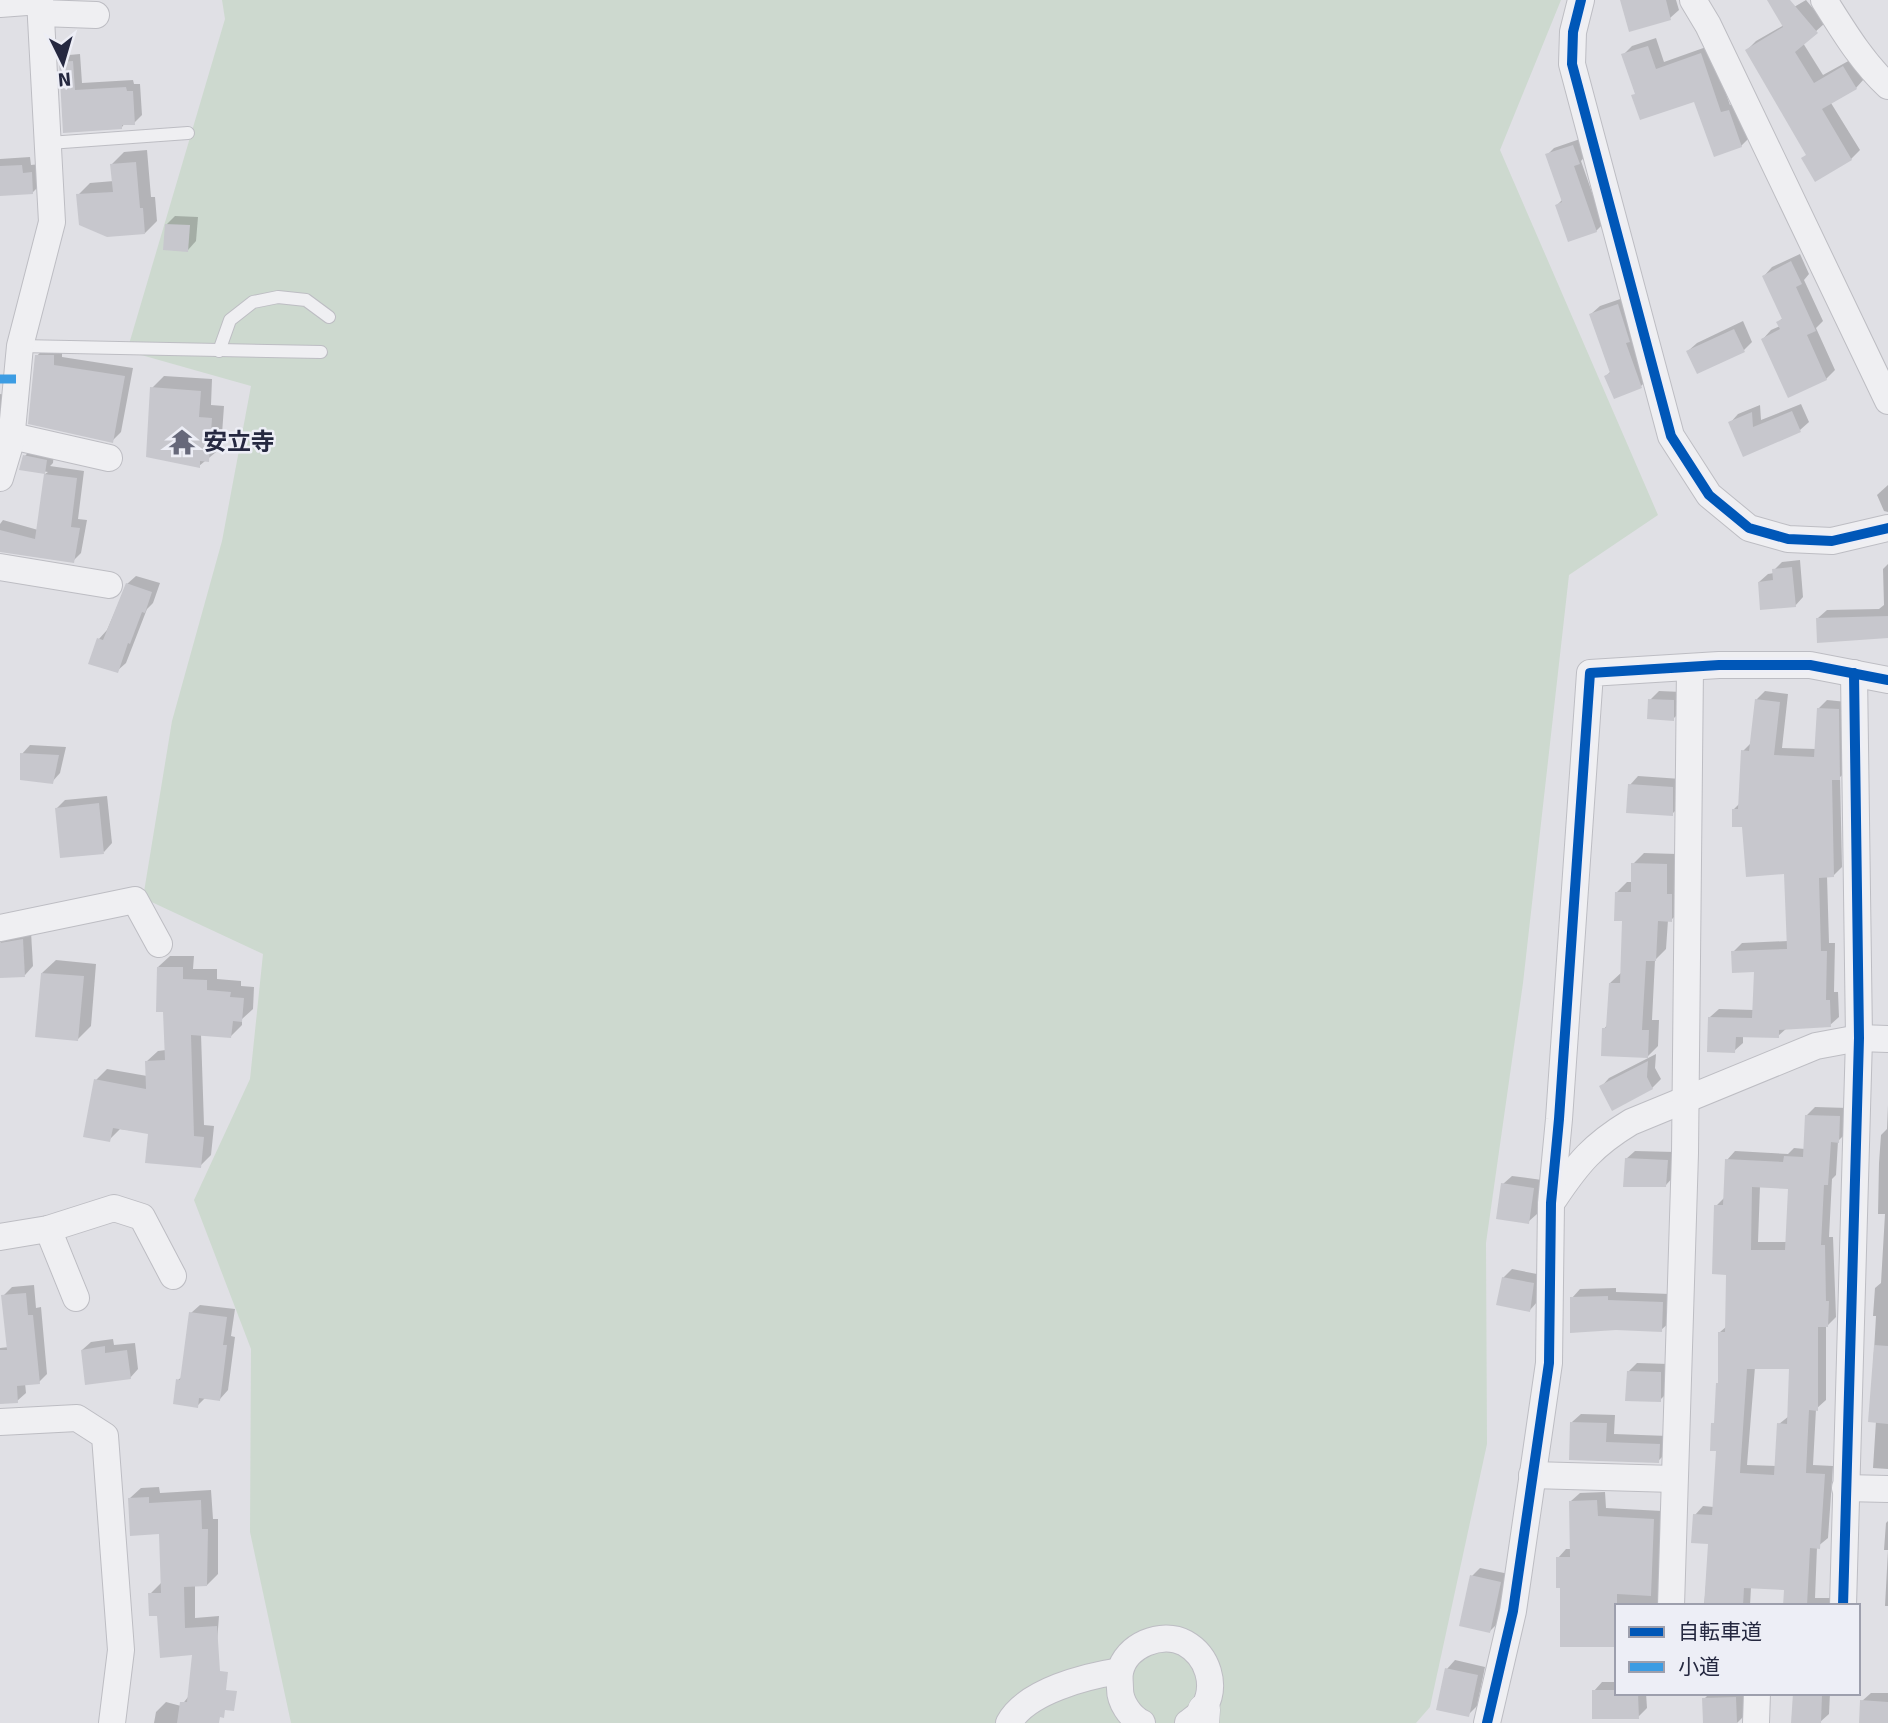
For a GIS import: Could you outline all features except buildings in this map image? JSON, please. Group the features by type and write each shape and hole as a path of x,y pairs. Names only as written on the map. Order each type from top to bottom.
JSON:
{"street":[{"path":"1581,0 1573,32 1572,64 1671,436 1709,495 1749,528 1788,540 1832,541 1888,528"},
{"path":"1693,0 1708,25 1888,401"},
{"path":"1824,0 1843,30 1878,77 1888,86"},
{"path":"0,4 40,5 96,15"},
{"path":"0,478 12,436 20,346 52,222 40,5"},
{"path":"12,436 109,458"},
{"path":"0,567 109,585"},
{"path":"1487,1723 1513,1611 1549,1363 1551,1203 1590,673 1690,667 1810,665 1888,680"},
{"path":"1671,1604 1686,1101 1690,667"},
{"path":"1843,1604 1860,1038 1854,673"},
{"path":"0,928 135,900 159,944"},
{"path":"1551,1203 1577,1164 1603,1139 1631,1122 1816,1046 1860,1038 1888,1040"},
{"path":"0,1237 48,1229 114,1208 142,1217 173,1276"},
{"path":"48,1229 76,1298"},
{"path":"0,1422 77,1418 105,1436 121,1650 112,1723"},
{"path":"1532,1475 1674,1479"},
{"path":"1846,1488 1888,1489"},
{"path":"1142,1723 1134,1719 1120,1697 1120,1671 1134,1649 1158,1638 1184,1642 1204,1660 1211,1684 1198,1719"},
{"path":"1009,1723 1012,1717 1039,1696 1084,1677 1120,1671"},
{"path":"1756,1723 1757,1695"}],"lane":[{"path":"49,143 188,133"},
{"path":"219,351 230,320 253,302 278,297 306,300 329,317"},
{"path":"20,346 321,352"}],"shaded area":[{"path":"222,0 1561,0 1500,150 1658,515 1569,575 1523,983 1486,1243 1487,1444 1430,1707 1416,1723 291,1723 250,1532 251,1349 194,1200 250,1079 263,954 143,898 172,721 222,541 251,386 127,351 225,19"}],"marked path":[{"path":"0,379 16,379"}],"cycle path":[{"path":"1581,0 1573,32 1572,64 1671,436 1709,495 1749,528 1788,539 1832,541 1888,528"},
{"path":"1487,1723 1513,1611 1549,1363 1551,1203 1590,673 1719,665 1810,665 1888,680"},
{"path":"1843,1604 1859,1038 1854,673"}],"place":[{"name":"安立寺","path":"182,442"}]}
